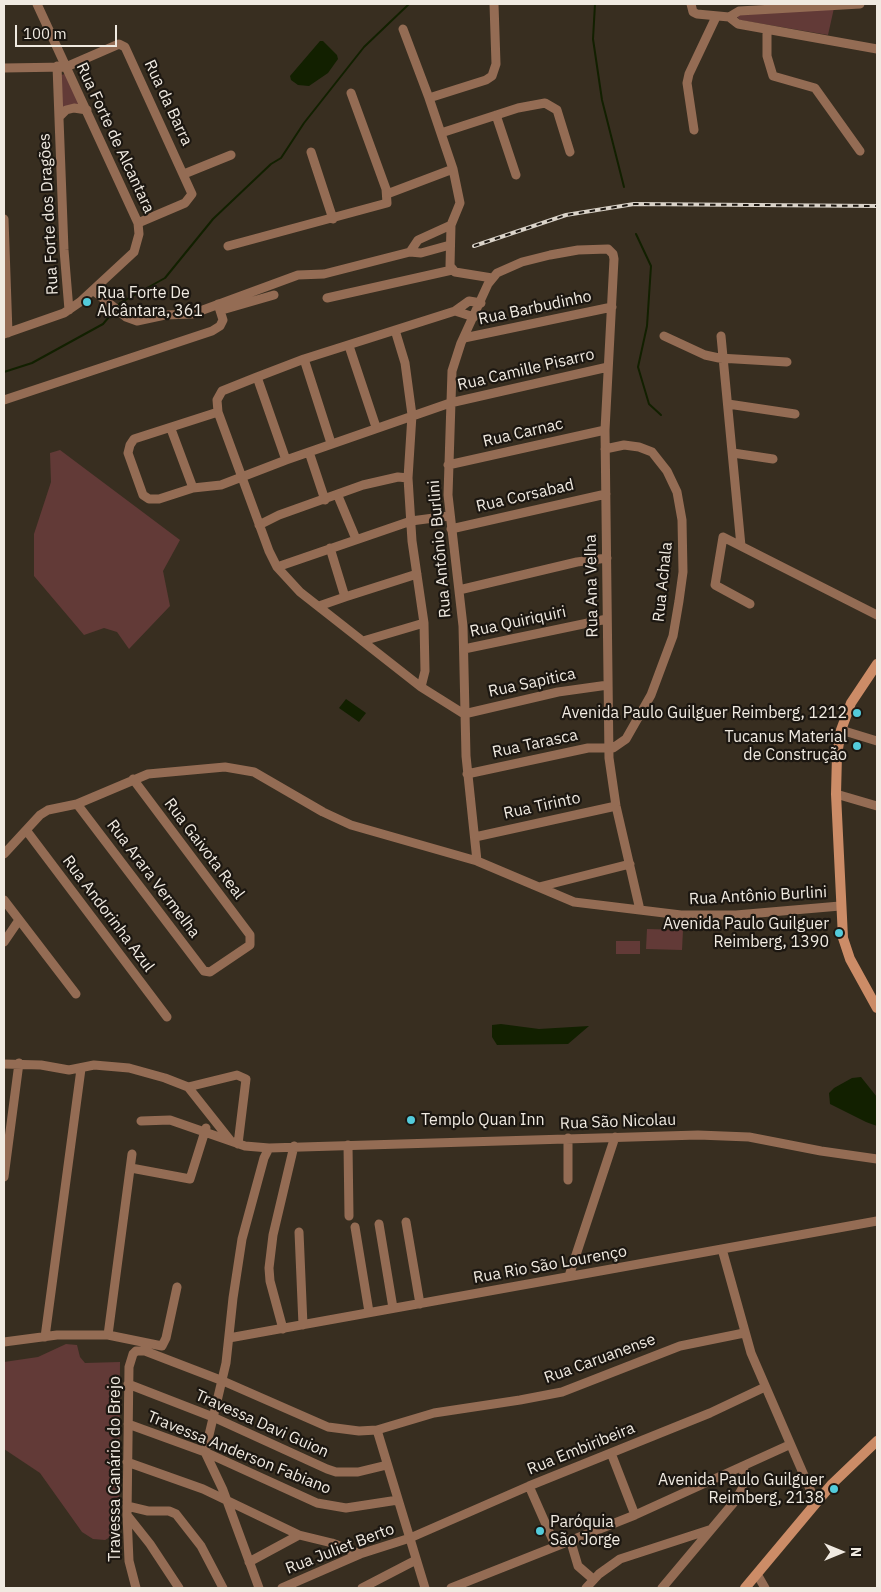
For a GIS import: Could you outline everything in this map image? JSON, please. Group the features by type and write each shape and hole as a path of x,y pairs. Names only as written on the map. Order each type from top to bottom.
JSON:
{"main road":[{"path":"877,664 852,703 841,730 836,755 840,906 843,938 850,959 877,1008"},
{"path":"745,1588 816,1503 848,1468 877,1441"}],"street":[{"name":"Rua Forte de Alcantara","path":"6,333 69,310 94,291 134,252 138,242 138,223 87,110 62,67 38,4"},
{"path":"429,98 486,80 492,76 496,64 494,4"},
{"path":"691,4 693,12 716,17 729,17 740,11 860,4"},
{"path":"694,130 687,83 689,74 716,17"},
{"path":"729,17 738,24 877,49"},
{"path":"403,28 441,132 453,169 460,203 452,225 450,245 452,270"},
{"path":"767,30 767,56 773,76 815,88 860,151"},
{"name":"Rua da Barra","path":"62,67 123,44 192,194 185,203 138,223"},
{"path":"4,68 62,67"},
{"name":"Rua Forte dos Dragões","path":"62,67 59,117 64,250 69,310"},
{"path":"228,246 385,205 388,200 387,194 351,93"},
{"path":"441,132 496,114 545,103 553,106 560,118 570,152"},
{"name":"Rua Forte dos Dragões","path":"59,117 66,110 74,108 87,110"},
{"path":"496,114 516,175"},
{"path":"311,152 333,218"},
{"path":"184,174 231,154"},
{"path":"387,194 453,169"},
{"path":"4,219 6,333"},
{"path":"410,252 418,240 452,225"},
{"path":"220,307 298,275 324,274 410,252 421,253 450,245"},
{"name":"Rua Ana Velha","path":"492,278 503,268 578,250 604,249 611,251 614,259 605,430 608,750 616,806 640,910"},
{"path":"327,298 452,270 492,278"},
{"name":"Rua Antônio Burlini","path":"477,860 467,774 464,714 464,649 459,590 449,516 448,465 452,371 464,338 492,278"},
{"path":"94,291 126,317 137,321 165,315 192,314 274,295"},
{"path":"464,714 421,687 294,586 277,567 259,525 218,412 218,400 222,391 304,359 455,311 469,301 481,303"},
{"path":"4,400 212,331 220,326 223,320 220,307"},
{"name":"Rua Barbudinho","path":"464,338 612,307"},
{"path":"455,311 474,317"},
{"path":"395,330 405,363 412,415 408,478 410,520 424,623 425,672 421,687"},
{"path":"664,336 705,355 787,362"},
{"path":"721,336 741,546"},
{"path":"348,346 376,427"},
{"path":"304,359 331,444"},
{"name":"Rua Camille Pisarro","path":"170,429 134,439 130,444 128,454 143,495 149,499 159,499 193,488 221,485 376,427 450,403 608,367"},
{"path":"257,377 286,460"},
{"path":"728,404 795,414"},
{"path":"193,488 170,429 218,412"},
{"name":"Rua Carnac","path":"448,465 605,430"},
{"name":"Rua Achala","path":"605,449 624,445 639,447 652,452 667,471 677,492 683,532 683,572 673,636 651,695 626,739 608,750"},
{"path":"309,452 325,500"},
{"path":"733,453 773,459"},
{"path":"259,525 279,515 338,496 363,485 386,479 408,478"},
{"name":"Rua Corsabad","path":"451,529 606,494"},
{"path":"338,496 356,539"},
{"path":"277,567 410,520 449,516"},
{"path":"750,604 717,588 715,582 721,539 727,537 741,546 877,615"},
{"path":"330,548 345,597"},
{"path":"459,590 577,562 607,558"},
{"path":"319,606 418,574"},
{"name":"Rua Quiriquiri","path":"464,649 608,619"},
{"path":"363,641 424,623"},
{"name":"Rua Sapitica","path":"464,714 581,688 608,685"},
{"path":"841,730 877,741"},
{"name":"Rua Tarasca","path":"467,774 588,748 608,750"},
{"name":"Rua Antônio Burlini","path":"4,854 48,810 77,804 132,779 167,771 225,766 254,772 324,812 351,825 477,860 574,902 681,915 736,915 840,906"},
{"name":"Rua Gaivota Real","path":"132,779 251,938 250,945 210,972 206,972"},
{"path":"836,794 877,806"},
{"name":"Rua Arara Vermelha","path":"77,804 206,972"},
{"name":"Rua Tirinto","path":"475,837 616,806"},
{"name":"Rua Andorinha Azul","path":"26,830 167,1017"},
{"path":"539,887 630,864"},
{"path":"4,900 76,994"},
{"path":"4,942 19,920"},
{"path":"4,1177 19,1063"},
{"path":"4,1064 19,1063 69,1070 82,1069 94,1065 129,1068 188,1087 237,1075 246,1079 234,1142"},
{"path":"44,1337 82,1069"},
{"path":"188,1087 234,1142"},
{"name":"Rua São Nicolau","path":"141,1121 170,1120 234,1142 269,1148 698,1135 748,1137 821,1151 877,1159"},
{"path":"131,1168 189,1179 192,1177 206,1131"},
{"path":"569,1276 615,1137"},
{"path":"568,1138 568,1180"},
{"path":"348,1145 349,1216"},
{"path":"283,1329 270,1281 269,1268 273,1235 294,1146"},
{"path":"259,1588 227,1500 205,1452 223,1381 242,1239 261,1165 269,1148"},
{"path":"108,1335 132,1154"},
{"name":"Rua Rio São Lourenço","path":"229,1338 877,1221"},
{"path":"406,1222 420,1304"},
{"path":"379,1224 393,1308"},
{"path":"355,1227 369,1312"},
{"path":"299,1232 303,1325"},
{"path":"722,1249 744,1333 789,1445 816,1503"},
{"path":"4,1342 44,1337 108,1335 135,1339 158,1346 165,1343 177,1287"},
{"name":"Rua Caruanense","path":"138,1350 223,1381 328,1427 350,1431 377,1430 434,1413 562,1392 680,1346 744,1333"},
{"path":"135,1339 138,1350"},
{"name":"Travessa Canário do Brejo","path":"136,1588 129,1561 127,1462 128,1384 131,1359 138,1350"},
{"name":"Travessa Davi Guion","path":"128,1384 214,1417 327,1470 352,1472 387,1465"},
{"name":"Rua Embiribeira","path":"410,1538 529,1486 710,1413 765,1387"},
{"name":"Travessa Anderson Fabiano","path":"128,1424 205,1452 305,1499 326,1506 358,1508 398,1500"},
{"path":"377,1430 425,1588"},
{"path":"451,1588 570,1539 635,1515 789,1445"},
{"path":"611,1453 635,1515"},
{"path":"127,1462 227,1500 254,1515 299,1535 332,1542 360,1554"},
{"path":"662,1588 742,1489 744,1466"},
{"path":"529,1486 555,1545"},
{"path":"127,1510 178,1588"},
{"path":"127,1510 169,1511 176,1514 201,1546 223,1588"},
{"path":"586,1588 594,1579 620,1559 709,1530"},
{"path":"249,1562 299,1535"},
{"name":"Rua Juliet Berto","path":"282,1588 360,1554 410,1538"},
{"path":"570,1539 578,1566 594,1579"},
{"path":"362,1588 416,1560"},
{"path":"757,1574 765,1588"}],"shaded area":[{"path":"834,8 828,35 740,20 737,17 737,15"},
{"path":"320,41 323,41 337,55 338,59 328,73 309,86 298,85 291,80 290,76"},
{"path":"66,74 80,106 61,110 60,75"},
{"path":"60,450 180,540 163,571 170,606 129,649 117,632 104,628 84,635 34,576 34,534 51,482 50,453"},
{"path":"346,699 366,713 359,722 339,708"},
{"path":"647,929 683,930 682,950 646,949"},
{"path":"616,941 640,941 640,954 616,954"},
{"path":"501,1024 539,1029 589,1026 568,1044 497,1045 492,1037 492,1025"},
{"path":"861,1077 877,1097 877,1126 830,1104 829,1093 834,1088 852,1078"},
{"path":"66,1344 77,1345 80,1357 85,1363 120,1362 119,1528 116,1534 105,1540 93,1539 82,1532 40,1473 4,1449 4,1362 38,1357"}],"waterway":[{"path":"117,307 120,303 165,278 213,219 271,164 281,158 304,123 364,47 409,4"},
{"path":"595,4 593,39 602,100 624,187"},
{"path":"636,234 651,266 647,326 638,367 649,404 661,415"},
{"path":"4,372 32,363 103,324 114,311"}],"railway":[{"path":"474,246 566,215 634,204 877,206"}],"place":[{"name":"Rua Forte De Alcântara, 361","path":"87,302"},
{"name":"Avenida Paulo Guilguer Reimberg, 1212","path":"857,713"},
{"name":"Tucanus Material de Construção","path":"857,746"},
{"name":"Avenida Paulo Guilguer Reimberg, 1390","path":"839,933"},
{"name":"Templo Quan Inn","path":"411,1120"},
{"name":"Avenida Paulo Guilguer Reimberg, 2138","path":"834,1489"},
{"name":"Paróquia São Jorge","path":"540,1531"}]}
